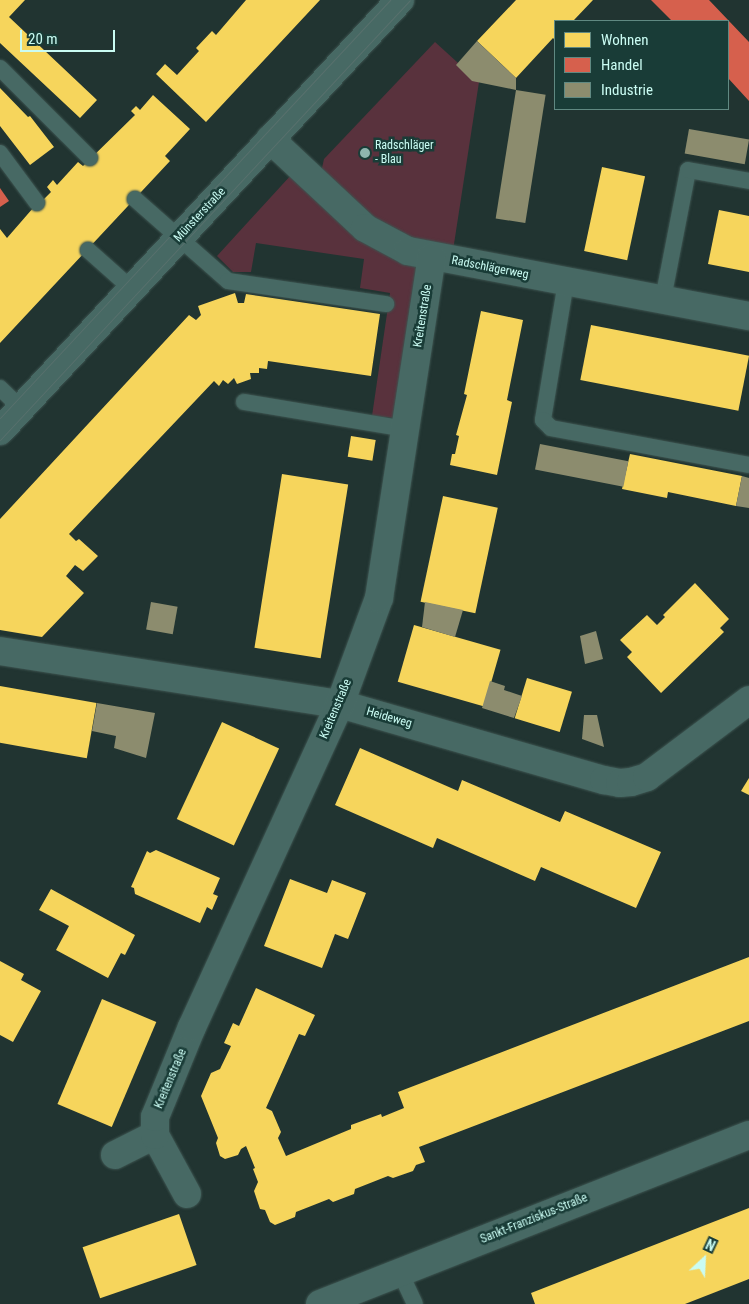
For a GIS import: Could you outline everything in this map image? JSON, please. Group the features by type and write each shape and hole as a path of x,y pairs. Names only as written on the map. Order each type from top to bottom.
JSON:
{"street":[{"name":"Münsterstraße","path":"0,431 400,0"},
{"name":"Radschlägerweg","path":"270,139 365,228 408,251 749,316"},
{"name":"Kreitenstraße","path":"155,1135 155,1117 162,1095 340,704 379,598 432,257"},
{"name":"Heideweg","path":"0,651 340,704 595,778 620,783 647,777 749,700"},
{"path":"115,1155 155,1135 187,1194"},
{"name":"Sankt-Franziskus-Straße","path":"320,1304 749,1135"}],"lane":[{"path":"0,68 90,158"},
{"path":"0,153 37,203"},
{"path":"663,300 688,170 749,181"},
{"path":"135,199 228,281 386,304"},
{"path":"88,250 132,290"},
{"path":"566,282 543,420 551,428 749,465"},
{"path":"0,388 21,408"},
{"path":"244,402 405,429"},
{"path":"400,1272 415,1304"}],"shaded area":[{"path":"435,42 479,82 452,257 384,231 324,175 322,168 324,159"},
{"path":"292,174 403,260 417,268 395,418 372,416 390,293 360,288 364,259 256,243 251,272 233,272 217,256"}],"building: Wohnen":[{"path":"0,0 25,0 9,17 97,100 80,118 0,43"},
{"path":"246,0 320,0 206,122 156,74 165,64 177,75 199,51 196,48 212,31 216,35"},
{"path":"516,0 593,0 574,20 554,20 554,39 516,78 477,41"},
{"path":"0,88 28,117 30,116 54,147 30,165 0,126"},
{"path":"153,95 190,129 165,156 170,161 0,343 0,229 7,238 40,200 42,201 51,192 47,187 53,180 57,185 78,162 83,166 135,115 131,111 136,106 140,110"},
{"path":"602,167 645,176 627,260 584,251"},
{"path":"719,210 749,216 749,272 708,264"},
{"path":"235,293 238,303 244,303 246,294 380,314 371,376 268,361 267,369 259,368 259,373 250,373 251,379 237,384 234,378 228,384 223,380 219,386 214,381 69,534 76,541 79,539 98,556 83,571 75,565 66,576 84,593 42,637 0,630 0,519 189,315 196,320 201,315 198,306"},
{"path":"481,311 523,320 507,400 512,402 497,475 450,465 452,454 455,454 459,436 456,435 467,395 464,394"},
{"path":"591,325 749,356 738,411 580,380"},
{"path":"351,436 376,440 372,461 348,457"},
{"path":"630,454 742,476 736,506 668,492 667,498 622,489"},
{"path":"282,474 348,484 321,658 254,648"},
{"path":"443,496 498,508 475,613 421,602"},
{"path":"695,583 729,619 720,628 724,632 661,693 627,657 632,652 620,640 647,615 657,625 665,617 663,615"},
{"path":"414,625 501,650 484,707 398,682"},
{"path":"527,678 572,692 560,732 515,718"},
{"path":"0,686 97,703 87,758 0,743"},
{"path":"222,722 279,749 234,846 177,819"},
{"path":"360,748 458,791 462,780 560,822 565,811 661,852 636,908 541,867 535,881 437,838 433,848 335,805"},
{"path":"749,778 749,795 741,791"},
{"path":"156,850 220,878 213,894 218,896 212,910 207,907 200,923 135,894 134,888 131,887 147,851 150,853"},
{"path":"290,879 327,893 332,880 366,893 348,939 335,934 322,968 264,946"},
{"path":"51,889 135,935 125,955 121,953 108,978 56,950 69,926 39,910"},
{"path":"749,957 749,1021 419,1147 425,1162 416,1165 413,1171 393,1178 388,1176 355,1189 354,1194 333,1202 329,1199 296,1212 295,1217 275,1225 270,1222 265,1210 260,1209 254,1191 258,1182 253,1169 255,1168 246,1146 241,1149 238,1155 225,1159 220,1156 216,1143 218,1138 201,1096 211,1073 220,1069 231,1046 224,1043 233,1023 239,1026 256,988 315,1015 305,1036 299,1034 266,1108 272,1111 281,1132 278,1138 286,1156 351,1129 351,1125 381,1114 382,1117 404,1108 398,1092"},
{"path":"0,961 24,974 21,980 41,991 13,1042 0,1035"},
{"path":"102,999 156,1022 112,1127 57,1104"},
{"path":"749,1208 749,1279 685,1304 535,1304 531,1293"},
{"path":"179,1214 197,1265 100,1298 83,1247"}],"building: Handel":[{"path":"651,0 709,0 728,20 671,20"},
{"path":"729,21 749,42 749,101 729,79"},
{"path":"0,188 9,201 0,207"}],"building: Industrie":[{"path":"477,41 516,78 516,90 472,81 456,65"},
{"path":"516,90 546,95 525,223 496,218"},
{"path":"689,129 749,140 745,164 685,154"},
{"path":"540,444 628,461 623,487 535,470"},
{"path":"742,476 749,478 749,508 736,506"},
{"path":"151,602 178,607 173,634 146,630"},
{"path":"425,602 463,610 455,637 422,627"},
{"path":"596,631 603,659 585,664 580,636"},
{"path":"490,681 505,686 504,690 522,696 514,718 482,708"},
{"path":"97,703 155,713 146,758 114,748 116,736 92,731"},
{"path":"584,715 597,715 604,747 582,739"}],"tram line":[{"path":"0,418 390,0"},
{"path":"0,440 410,0"}],"place":[{"name":"Radschläger - Blau","path":"365,153"}]}
